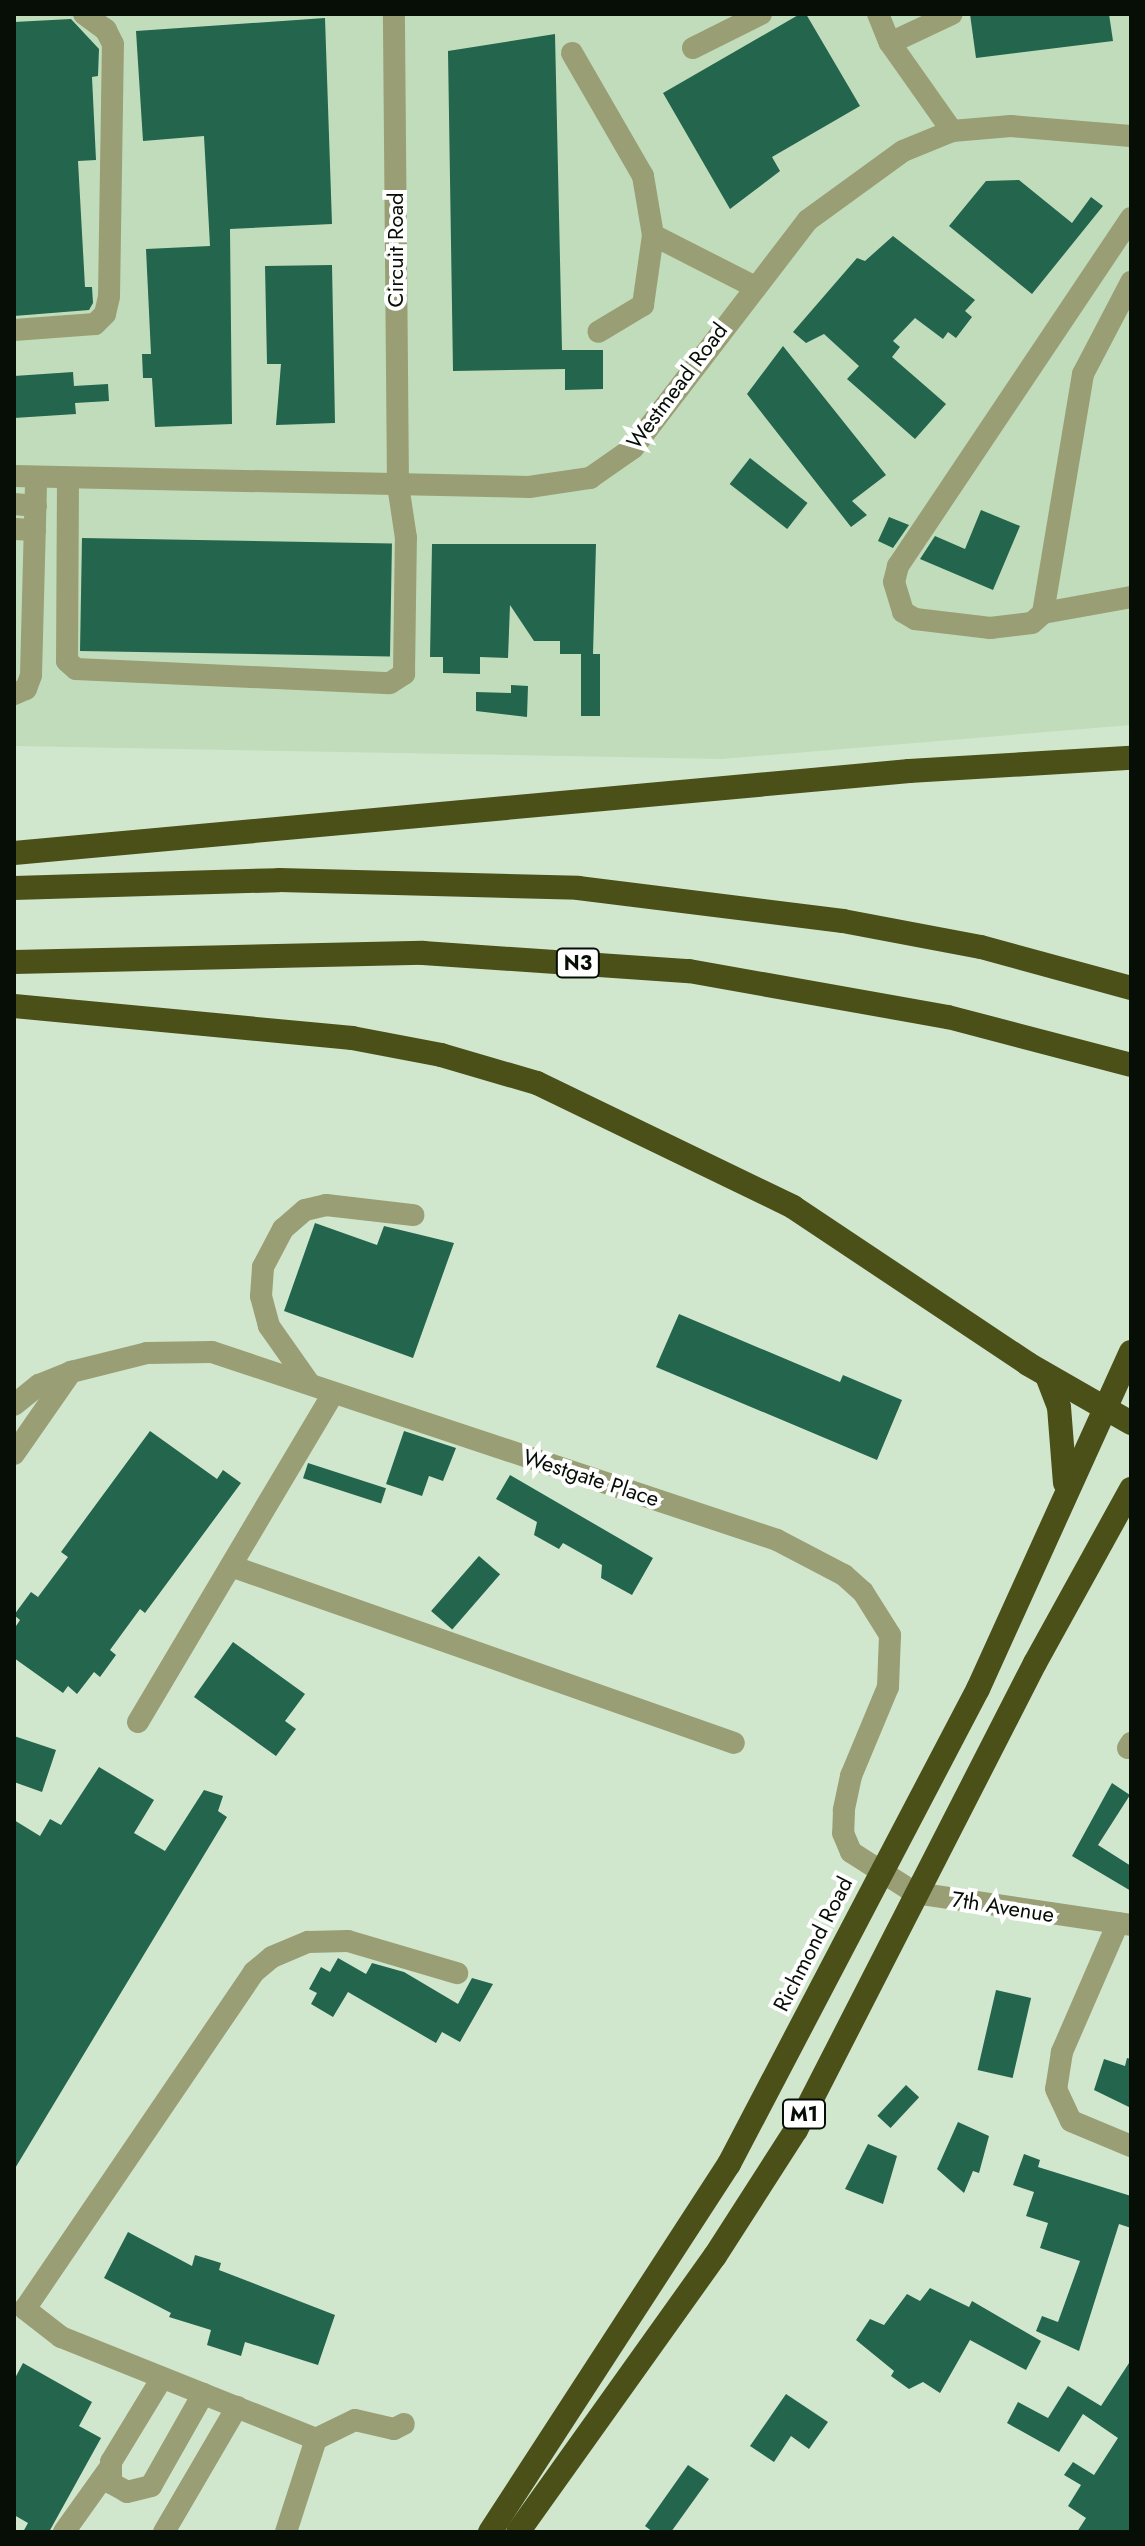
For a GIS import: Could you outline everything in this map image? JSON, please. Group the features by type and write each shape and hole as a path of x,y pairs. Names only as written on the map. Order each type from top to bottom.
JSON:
{"highway":[{"path":"14,853 909,771 1131,758"},
{"path":"14,888 279,880 578,888 843,921 981,947 1131,988"},
{"name":"N3","path":"14,962 423,953 689,971 948,1017 1131,1065"},
{"path":"14,1006 352,1038 441,1055 537,1083 793,1207 1047,1376 1105,1404 1131,1423"},
{"name":"Richmond Road","path":"490,2532 729,2164 978,1689 1066,1489 1131,1352"},
{"path":"1047,1376 1059,1407 1066,1489"},
{"name":"M1","path":"518,2532 763,2185 796,2130 915,1893 1131,1489"}],"street":[{"path":"14,330 95,324 105,314 109,296 113,44 106,30 84,14"},
{"name":"Circuit Road","path":"68,478 67,661 76,669 253,680 390,683 404,674 406,538 398,485 394,14"},
{"path":"693,48 761,14"},
{"path":"878,14 890,43 952,131"},
{"path":"890,43 938,17"},
{"path":"572,53 643,176 653,235 643,305 598,332"},
{"name":"Westmead Road","path":"25,477 529,487 590,478 633,448 753,286 808,220 903,151 952,131 1011,126 1131,136"},
{"path":"1131,218 895,573 897,601 915,619 1007,628 1032,623 1043,613 1131,597"},
{"path":"653,235 753,286"},
{"path":"1043,613 1083,374 1131,282"},
{"path":"14,694 26,689 31,675 25,477"},
{"path":"309,1383 269,1326 261,1296 263,1267 283,1229 305,1210 326,1205 413,1215"},
{"name":"Westgate Place","path":"14,1405 39,1385 71,1372 184,1349 212,1352 777,1540 844,1575 863,1592 890,1635 893,1657 888,1687 851,1776 843,1833 851,1852 879,1873"},
{"path":"14,1454 71,1372"},
{"path":"138,1722 333,1393"},
{"path":"231,1566 734,1743"},
{"name":"7th Avenue","path":"879,1873 915,1893 1124,1924"},
{"path":"1124,1924 1062,2052 1056,2089 1071,2121 1131,2146"},
{"path":"316,2439 20,2318 254,1972 272,1957 308,1942 348,1941 457,1973"},
{"path":"64,2532 109,2469 162,2378"},
{"path":"109,2469 115,2487 134,2493 147,2489 203,2394"},
{"path":"164,2532 237,2407"},
{"path":"286,2532 316,2439 355,2420 394,2429 404,2424"}],"shaded area":[{"path":"14,14 1131,14 1131,725 722,759 14,746"}],"building":[{"path":"800,14 806,14 860,106 772,157 780,171 730,209 663,93"},
{"path":"970,14 1109,14 1113,41 976,58"},
{"path":"325,18 332,224 230,229 232,424 155,427 152,378 143,378 142,354 151,354 146,249 210,246 204,136 143,141 136,31"},
{"path":"71,19 99,49 98,76 92,77 96,160 78,161 85,287 92,287 93,303 89,310 14,316 14,22"},
{"path":"555,34 562,350 603,350 603,389 565,390 565,369 453,371 448,51"},
{"path":"1019,180 1072,223 1091,197 1103,206 1032,294 949,226 986,181"},
{"path":"893,236 975,300 965,311 972,317 956,338 948,332 943,339 915,318 893,341 900,347 892,357 946,404 915,439 847,379 859,366 824,334 806,343 793,332 857,258 865,261"},
{"path":"332,265 335,423 276,425 281,364 267,364 265,266"},
{"path":"783,346 886,475 852,501 867,515 851,527 747,394"},
{"path":"73,372 74,386 108,384 109,401 75,403 76,414 14,418 14,376"},
{"path":"750,458 808,503 787,529 730,484"},
{"path":"981,510 1020,526 993,590 920,559 935,536 965,549"},
{"path":"889,517 909,525 893,548 878,541"},
{"path":"82,538 392,543 390,656 80,651"},
{"path":"432,544 596,544 593,654 600,654 600,716 581,716 581,654 560,654 560,641 534,641 510,605 508,658 480,657 480,674 443,673 443,657 430,657"},
{"path":"511,685 528,686 527,717 476,711 476,692 511,693"},
{"path":"315,1223 377,1245 384,1226 454,1243 413,1358 284,1311"},
{"path":"679,1314 840,1382 843,1375 902,1400 877,1460 656,1367"},
{"path":"150,1431 217,1479 223,1470 241,1483 145,1613 140,1609 110,1650 116,1655 100,1677 94,1672 77,1694 68,1686 63,1693 14,1658 14,1629 20,1620 14,1615 31,1592 38,1597 68,1557 61,1552"},
{"path":"404,1431 456,1448 443,1481 429,1476 422,1496 386,1484"},
{"path":"308,1463 386,1488 381,1504 303,1478"},
{"path":"510,1475 653,1558 632,1595 601,1578 602,1565 563,1543 559,1549 534,1535 537,1522 496,1499"},
{"path":"479,1556 500,1574 452,1629 431,1611"},
{"path":"233,1642 305,1694 285,1721 296,1729 276,1756 194,1697"},
{"path":"14,1736 56,1750 42,1792 14,1782"},
{"path":"99,1767 154,1800 134,1833 165,1851 204,1790 223,1796 218,1811 227,1817 14,2170 14,1820 40,1836 50,1819 61,1825"},
{"path":"1112,1783 1130,1795 1098,1845 1131,1866 1131,1891 1072,1856"},
{"path":"338,1958 366,1974 372,1963 404,1972 458,2004 472,1978 493,1984 460,2042 442,2032 436,2043 348,1992 333,2017 311,2004 317,1993 309,1989 321,1967 330,1972"},
{"path":"996,1990 1031,1998 1013,2078 978,2070"},
{"path":"1127,2058 1131,2059 1131,2108 1094,2090 1104,2059 1125,2066"},
{"path":"906,2085 919,2097 891,2128 877,2116"},
{"path":"958,2122 989,2136 979,2173 973,2171 964,2193 937,2169"},
{"path":"868,2144 897,2156 883,2204 845,2189"},
{"path":"1024,2154 1040,2160 1038,2167 1131,2196 1131,2228 1119,2224 1079,2351 1036,2331 1042,2316 1058,2322 1080,2261 1040,2248 1048,2223 1026,2216 1034,2192 1013,2185"},
{"path":"128,2232 192,2266 195,2255 221,2263 219,2270 335,2315 318,2365 245,2342 241,2356 207,2345 211,2330 169,2317 171,2313 104,2278"},
{"path":"930,2288 969,2307 972,2301 1041,2341 1026,2370 970,2340 940,2393 923,2382 909,2389 891,2376 894,2371 856,2340 870,2319 884,2325 907,2294 920,2301"},
{"path":"1131,2360 1131,2532 1077,2532 1086,2518 1068,2506 1081,2485 1064,2475 1073,2462 1094,2475 1118,2438 1083,2414 1059,2452 1007,2423 1018,2402 1048,2418 1068,2386 1101,2406"},
{"path":"23,2363 92,2402 79,2426 101,2438 49,2532 23,2532 28,2523 14,2515 14,2380"},
{"path":"786,2394 828,2422 809,2449 791,2436 774,2462 750,2446"},
{"path":"688,2465 709,2479 671,2532 653,2532 645,2526"}]}
